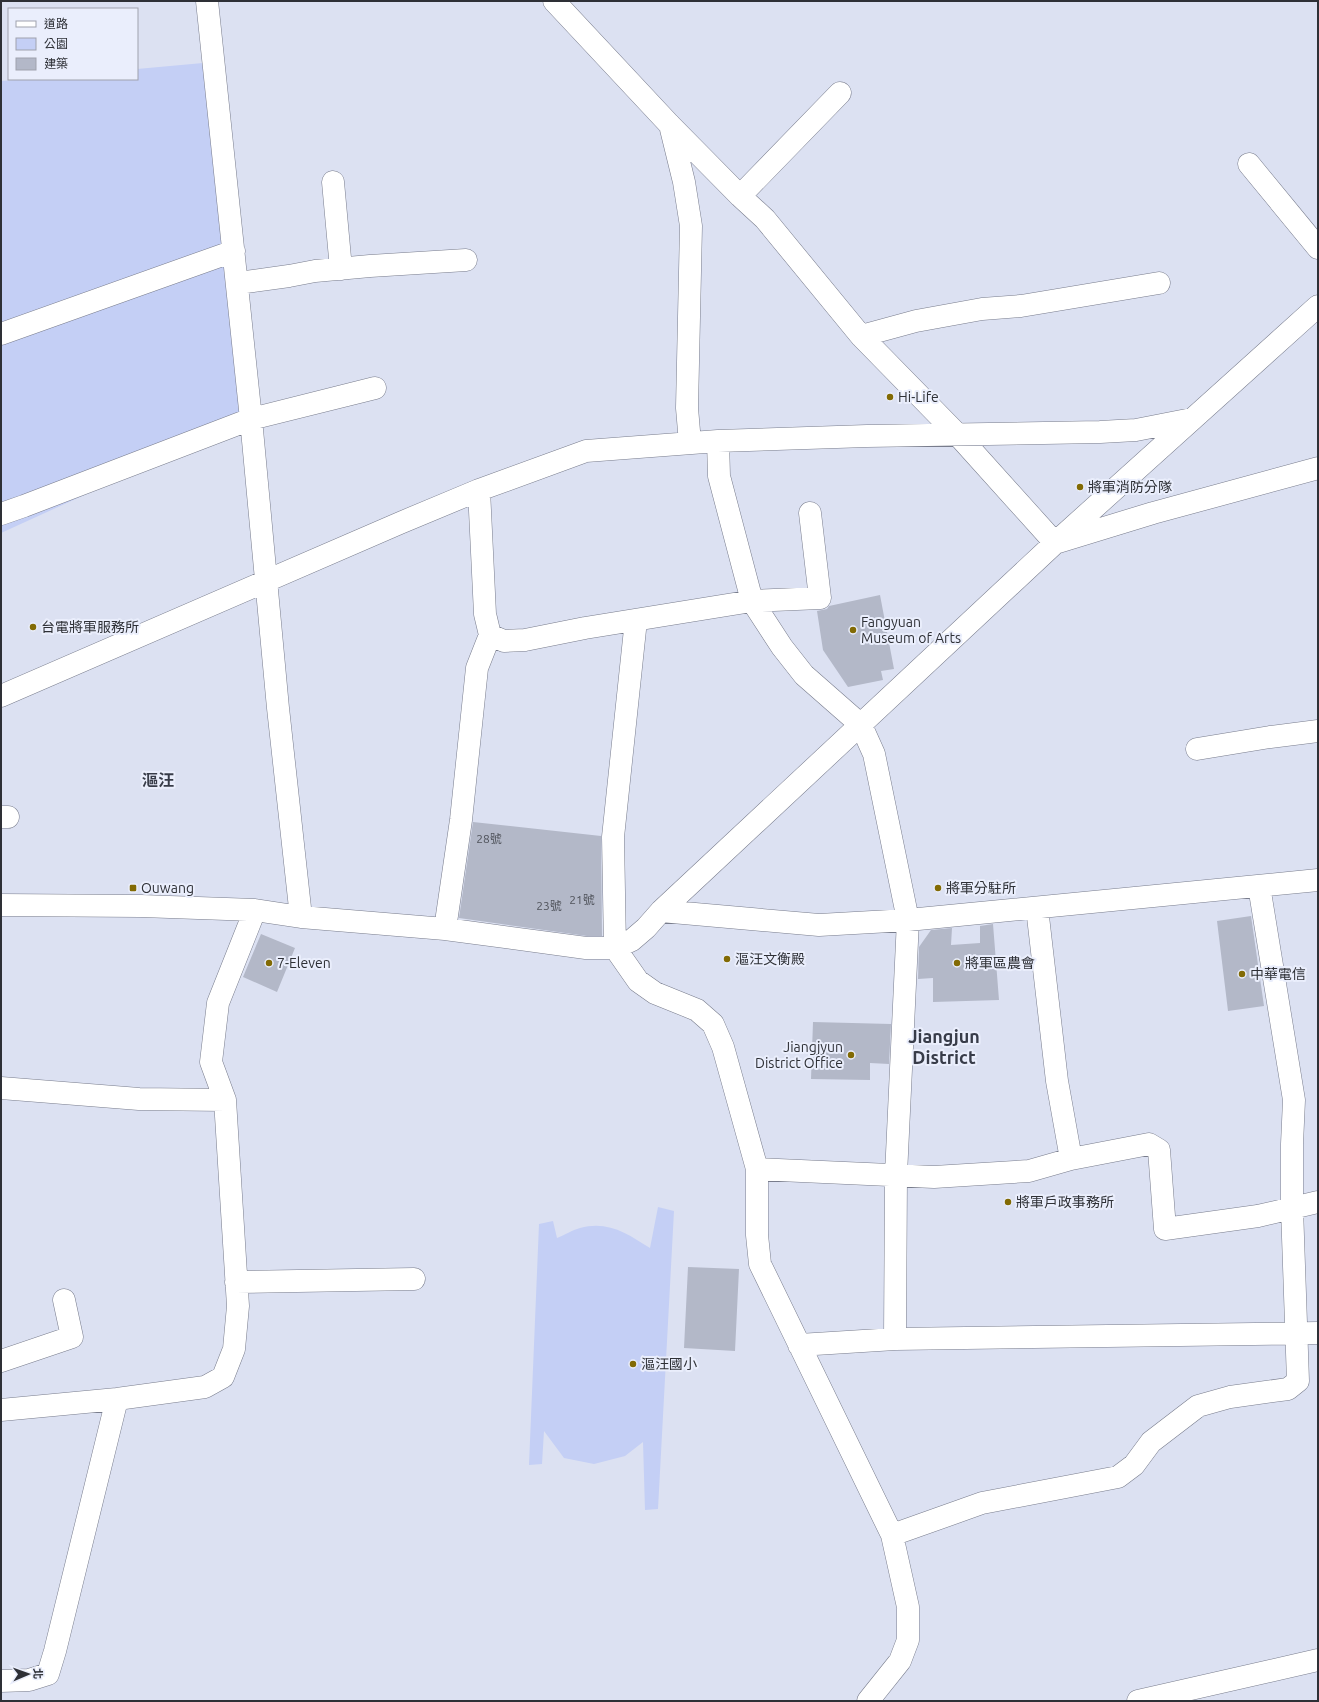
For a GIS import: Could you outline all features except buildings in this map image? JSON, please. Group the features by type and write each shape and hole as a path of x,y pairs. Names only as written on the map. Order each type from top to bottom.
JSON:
{"street":[{"path":"207,1 238,282 278,708 301,917"},
{"path":"554,1 669,124 740,196 765,219 861,336 956,433 1056,543"},
{"path":"740,196 840,93"},
{"path":"669,124 684,182 691,226 687,408 690,443"},
{"path":"1249,164 1318,248"},
{"path":"333,182 341,269"},
{"path":"1,334 234,251"},
{"path":"238,282 341,269 466,260"},
{"path":"861,336 916,321 982,309 1021,306 1159,283"},
{"path":"1,905 141,906 255,910 301,917 445,929 586,948 615,948 632,940 646,928 661,911 1056,543 1318,306"},
{"path":"1,514 32,504 251,419 375,388"},
{"path":"1,696 267,582 400,523 479,490 586,451 718,441 956,433 1100,432 1136,430 1192,419"},
{"path":"718,441 719,476 752,601 782,647 804,675 861,725 874,754 908,920 896,1175 895,1339"},
{"path":"1056,543 1153,513 1318,468"},
{"path":"445,929 461,820 478,668 490,635 485,614 479,490"},
{"path":"490,635 504,641 525,640 752,601 820,598 810,513"},
{"path":"636,620 613,837 615,948 638,980 655,993 697,1010 713,1024 723,1047 757,1169 757,1235 760,1264 892,1534 908,1608 908,1640 900,1661 868,1701"},
{"path":"1197,749 1318,731"},
{"path":"661,911 818,925 908,920 1318,880"},
{"path":"892,1534 982,1503 1118,1477 1134,1465 1151,1442 1198,1406 1230,1397 1288,1389 1298,1381 1308,1333 1292,1208 1294,1100 1259,886"},
{"path":"1037,908 1057,1081 1071,1159"},
{"path":"1,1410 117,1399 205,1388 223,1376 234,1349 238,1306 225,1100 211,1062 218,1003 255,910"},
{"path":"1,1088 139,1099 225,1100"},
{"path":"757,1169 934,1177 1029,1171 1071,1159 1148,1144 1159,1150 1165,1229 1258,1216 1318,1202"},
{"path":"236,1282 414,1279"},
{"path":"1,1361 72,1337 64,1300"},
{"path":"799,1345 895,1339 1308,1333"},
{"path":"1,1681 29,1680 48,1674 117,1399"},
{"path":"1138,1701 1318,1660"}],"green space":[{"path":"214,62 251,419 1,533 1,81 138,80 138,69"},
{"path":"658,1207 674,1211 658,1509 645,1510 643,1442 625,1456 594,1464 564,1458 544,1431 542,1464 529,1465 539,1224 553,1221 557,1238 580,1228 590,1226 609,1227 626,1233 650,1248"}],"place":[{"name":"Hi-Life","path":"890,397"},
{"name":"將軍消防分隊","path":"1080,487"},
{"name":"台電將軍服務所","path":"33,627"},
{"name":"Fangyuan Museum of Arts","path":"853,630"},
{"name":"Ouwang","path":"133,888"},
{"name":"將軍分駐所","path":"938,888"},
{"name":"漚汪文衡殿","path":"727,959"},
{"name":"7-Eleven","path":"269,963"},
{"name":"將軍區農會","path":"957,963"},
{"name":"中華電信","path":"1242,974"},
{"name":"Jiangjyun District Office","path":"851,1055"},
{"name":"將軍戶政事務所","path":"1008,1202"},
{"name":"漚汪國小","path":"633,1364"}],"district":[{"name":"漚汪","path":"158,780"},
{"name":"Jiangjun District","path":"944,1047"}]}
